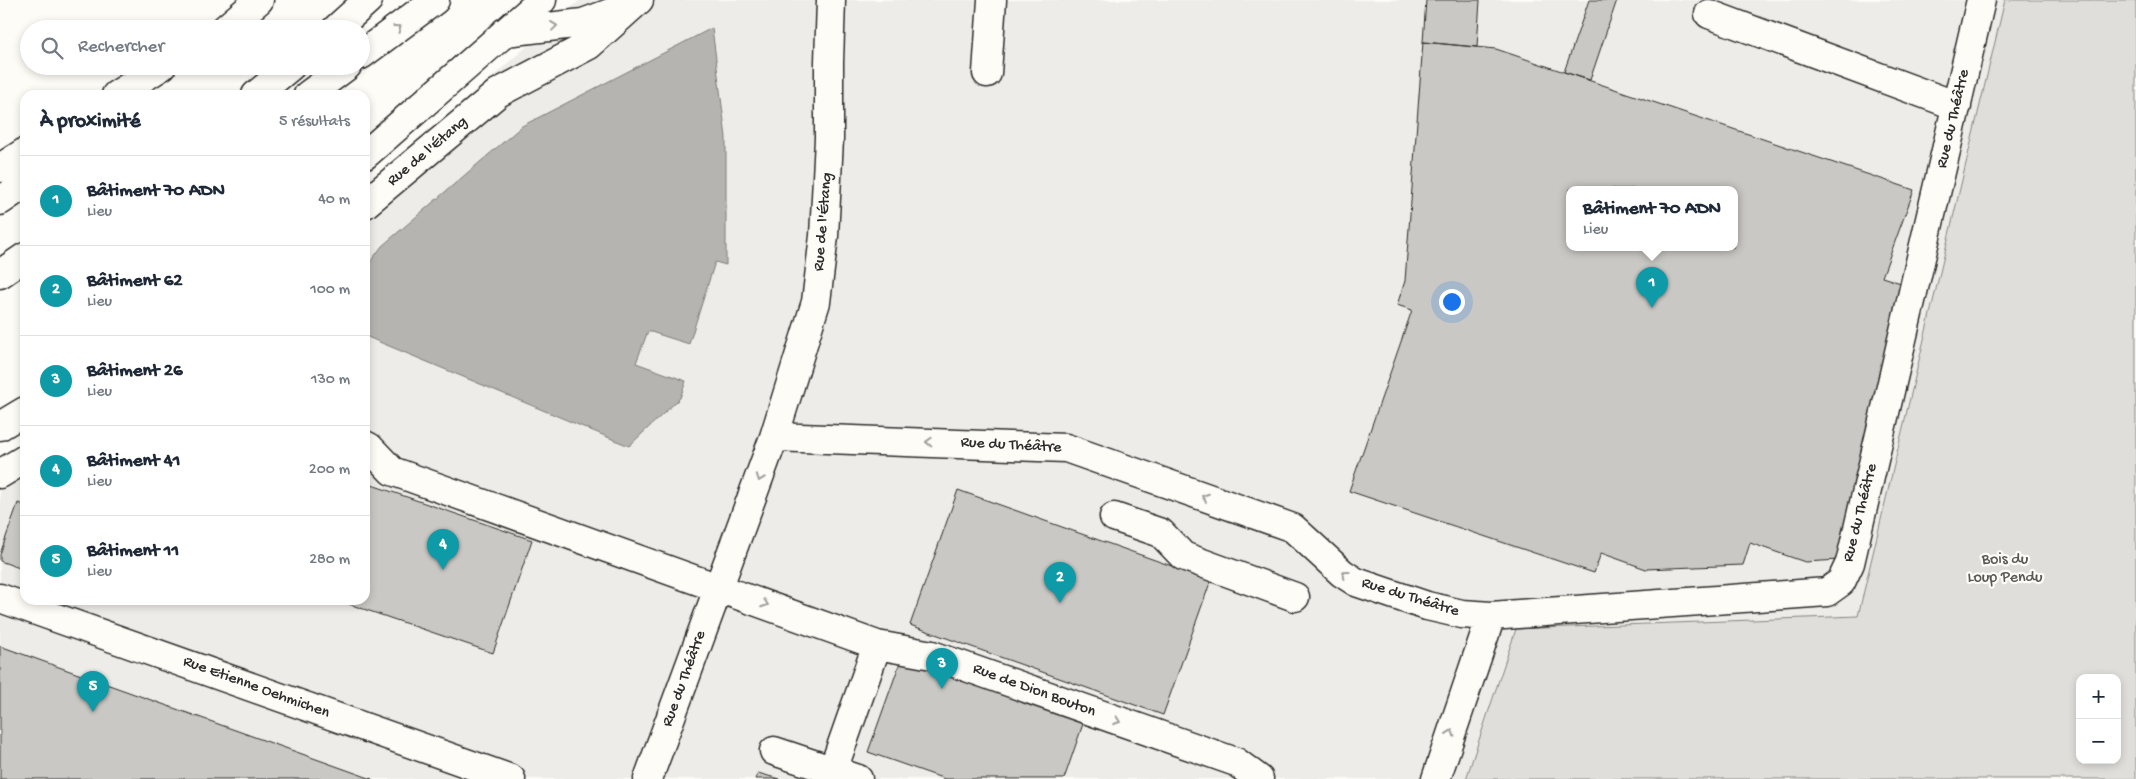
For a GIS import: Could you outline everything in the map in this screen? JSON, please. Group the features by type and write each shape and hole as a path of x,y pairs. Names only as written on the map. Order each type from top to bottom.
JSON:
{"main road":[{"path":"234,20 259,0"},
{"path":"346,20 368,0"},
{"path":"370,48 435,0"},
{"path":"370,151 542,0"},
{"name":"Rue de l'Étang","path":"774,437 817,293 824,236 829,139 831,0"},
{"path":"987,72 992,0"},
{"name":"Rue du Théâtre","path":"648,779 774,437 1066,448 1292,528 1342,574 1356,582 1427,606 1462,614 1491,616 1827,592 1841,582 1850,564 1981,0"},
{"path":"505,32 583,23 636,3"},
{"name":"Rue de l'Étang","path":"370,200 498,93 589,44 636,3"},
{"path":"1709,14 1957,106"},
{"path":"124,90 148,75"},
{"path":"145,90 165,75"},
{"path":"262,90 281,75"},
{"path":"315,90 334,75"},
{"path":"0,168 20,155"},
{"path":"0,201 20,187"},
{"path":"0,275 20,261"},
{"path":"0,275 20,266"},
{"path":"0,426 20,414"},
{"name":"Rue de Dion Bouton","path":"370,448 392,471 876,645 932,655 1236,762 1259,779"},
{"path":"0,474 20,462"},
{"path":"1114,517 1161,533 1183,556 1295,597"},
{"name":"Rue Etienne Oehmichen","path":"0,598 511,779"},
{"path":"1436,779 1491,616"},
{"path":"833,770 876,645"},
{"path":"774,751 858,779"}],"shaded area":[{"path":"580,0 2005,0 1858,616 1516,629 1466,779 0,779 0,461 20,449 20,605 370,605 370,184"},
{"path":"712,28 726,137 726,265 715,262 689,344 648,331 636,363 686,381 680,398 629,446 370,338 370,262 382,246 522,126"}],"green space":[{"name":"Bois du Loup Pendu","path":"2005,0 2136,0 2136,779 1466,779 1516,629 1858,616"}],"building":[{"path":"1426,0 1480,0 1477,47 1423,42"},
{"path":"1589,0 1617,0 1590,80 1564,72"},
{"path":"1423,42 1496,49 1914,190 1882,277 1904,284 1839,560 1805,562 1750,543 1743,565 1646,569 1601,553 1594,573 1349,491 1412,310 1397,305 1405,281"},
{"path":"372,485 532,540 493,653 352,605 370,605 370,491"},
{"path":"958,490 1211,580 1163,715 910,625"},
{"path":"18,503 20,504 20,568 0,561 0,554"},
{"path":"0,646 372,779 0,779"},
{"path":"902,657 1084,721 1064,779 945,779 868,752"},
{"path":"758,773 779,779 755,779"}],"place":[{"name":"Bâtiment 70 ADN","path":"1652,308"},
{"name":"Bâtiment 41","path":"443,570"},
{"name":"Bâtiment 62","path":"1060,603"},
{"name":"Bâtiment 26","path":"942,689"},
{"name":"Bâtiment 11","path":"93,712"}]}
